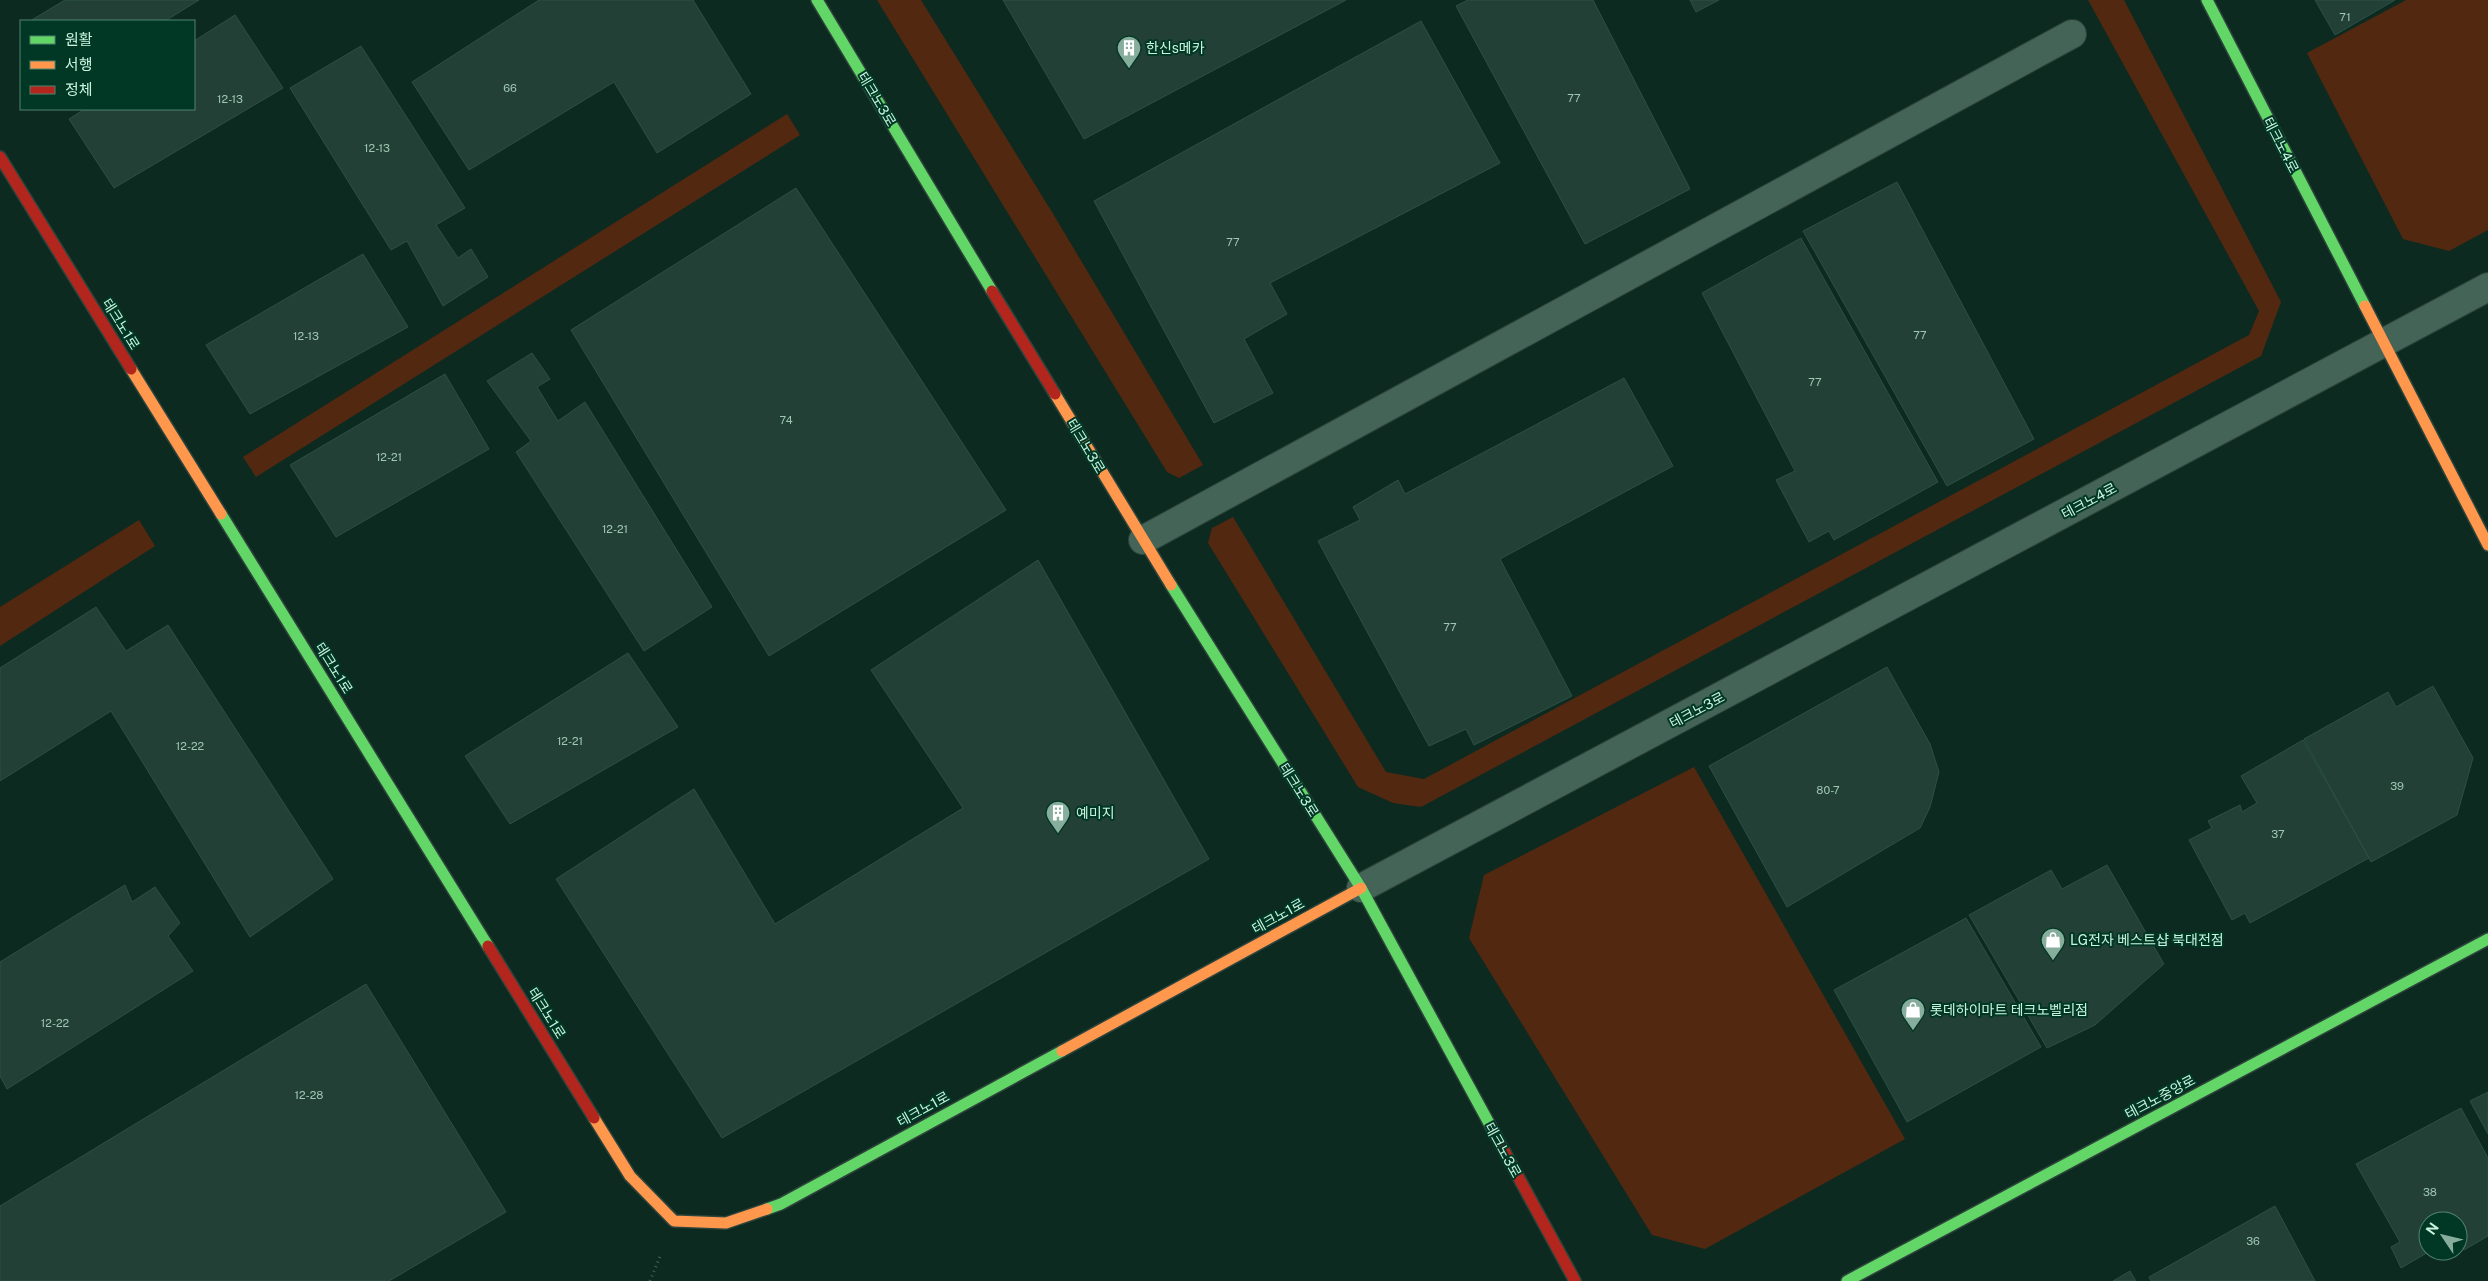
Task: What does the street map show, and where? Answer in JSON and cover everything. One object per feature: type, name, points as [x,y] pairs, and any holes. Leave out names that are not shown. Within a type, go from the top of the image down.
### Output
[{"type":"main road","name":"테크노3로","points":[[818,0],[1143,540],[1360,888],[1575,1281]]},
{"type":"main road","name":"테크노4로","points":[[2206,0],[2488,545]]},
{"type":"main road","name":"테크노1로","points":[[0,157],[630,1176],[674,1221],[726,1223],[781,1204],[1360,888]]},
{"type":"main road","name":"테크노중앙로","points":[[1847,1281],[2488,939]]},
{"type":"street","points":[[1143,540],[2072,34]]},
{"type":"street","name":"테크노4로","points":[[1795,658],[2488,287]]},
{"type":"street","name":"테크노3로","points":[[1360,888],[1795,658]]},
{"type":"shaded area","points":[[877,0],[921,0],[1055,217],[1203,465],[1179,478],[1167,472]]},
{"type":"shaded area","points":[[2088,0],[2124,0],[2281,302],[2261,356],[1421,807],[1393,803],[1358,787],[1208,543],[1212,528],[1233,517],[1386,772],[1424,779],[2249,335],[2259,311]]},
{"type":"shaded area","points":[[2406,0],[2488,0],[2488,230],[2449,251],[2403,239],[2307,53]]},
{"type":"shaded area","points":[[787,114],[800,135],[256,477],[243,457]]},
{"type":"shaded area","points":[[139,520],[155,546],[0,646],[0,607]]},
{"type":"shaded area","points":[[1694,767],[1905,1139],[1705,1249],[1652,1235],[1469,938],[1484,875]]},
{"type":"building","points":[[65,0],[199,0],[167,20],[32,20]]},
{"type":"building","points":[[539,0],[693,0],[751,94],[657,153],[614,82],[469,170],[412,82]]},
{"type":"building","name":"한신s메카","points":[[1003,0],[1346,0],[1084,139]]},
{"type":"building","points":[[1468,0],[1593,0],[1690,189],[1585,244],[1456,6]]},
{"type":"building","points":[[1690,0],[1719,0],[1696,12]]},
{"type":"building","points":[[2315,0],[2395,0],[2335,35]]},
{"type":"building","points":[[235,15],[283,88],[114,188],[69,119],[83,110],[195,110],[195,40]]},
{"type":"building","points":[[1421,21],[1500,163],[1270,283],[1287,314],[1244,339],[1273,393],[1214,423],[1094,201]]},
{"type":"building","points":[[361,46],[465,208],[436,225],[458,258],[471,249],[488,277],[443,306],[407,241],[391,250],[290,88]]},
{"type":"building","points":[[1897,182],[2034,439],[1947,486],[1803,231]]},
{"type":"building","points":[[796,188],[1006,510],[769,656],[571,330]]},
{"type":"building","points":[[1801,238],[1938,482],[1834,540],[1829,531],[1809,542],[1776,480],[1795,471],[1702,293]]},
{"type":"building","points":[[363,254],[408,327],[250,414],[206,345]]},
{"type":"building","points":[[532,353],[550,379],[537,387],[558,421],[585,402],[712,607],[644,651],[516,452],[531,441],[487,381]]},
{"type":"building","points":[[445,374],[489,449],[336,537],[290,465]]},
{"type":"building","points":[[1624,378],[1673,466],[1500,559],[1572,696],[1474,745],[1466,729],[1429,746],[1318,541],[1360,520],[1353,507],[1398,480],[1405,494]]},
{"type":"building","name":"예미지","points":[[1038,560],[1209,859],[722,1138],[556,879],[694,789],[775,924],[963,808],[871,670]]},
{"type":"building","points":[[96,607],[126,651],[168,625],[333,879],[250,937],[111,711],[0,781],[0,668]]},
{"type":"building","points":[[628,653],[678,727],[510,824],[465,756]]},
{"type":"building","points":[[1887,667],[1930,744],[1939,772],[1930,807],[1920,828],[1787,907],[1709,766]]},
{"type":"building","points":[[2433,686],[2473,758],[2457,815],[2371,862],[2304,739],[2388,692],[2396,707]]},
{"type":"building","points":[[2303,740],[2369,858],[2250,923],[2245,913],[2232,920],[2189,840],[2212,828],[2208,821],[2240,805],[2242,812],[2257,803],[2241,776]]},
{"type":"building","points":[[2107,865],[2164,964],[2095,1025],[2047,1048],[1969,915],[2051,870],[2062,889]]},
{"type":"building","points":[[125,885],[132,902],[155,887],[180,923],[168,936],[193,971],[7,1089],[0,1076],[0,962]]},
{"type":"building","points":[[1966,918],[2041,1047],[1907,1122],[1834,990]]},
{"type":"building","points":[[366,984],[506,1212],[389,1281],[0,1281],[0,1206]]},
{"type":"building","points":[[2488,1092],[2488,1134],[2470,1101]]},
{"type":"building","points":[[2461,1108],[2488,1158],[2488,1236],[2468,1248],[2468,1211],[2418,1211],[2418,1258],[2401,1268],[2391,1247],[2400,1242],[2356,1164]]},
{"type":"building","points":[[2275,1206],[2315,1281],[2151,1281],[2149,1277]]},
{"type":"building","points":[[2130,1271],[2136,1281],[2113,1281]]},
{"type":"traffic: fast","points":[[817,0],[992,291]]},
{"type":"traffic: fast","points":[[2207,0],[2365,306]]},
{"type":"traffic: fast","points":[[221,514],[488,946]]},
{"type":"traffic: fast","points":[[1171,585],[1361,888],[1496,1136]]},
{"type":"traffic: fast","points":[[1847,1281],[2488,939]]},
{"type":"traffic: fast","points":[[767,1209],[781,1204],[1062,1051]]},
{"type":"traffic: slow","points":[[2365,306],[2488,545]]},
{"type":"traffic: slow","points":[[131,369],[221,514]]},
{"type":"traffic: slow","points":[[1055,394],[1171,585]]},
{"type":"traffic: slow","points":[[1062,1051],[1361,888]]},
{"type":"traffic: slow","points":[[594,1118],[630,1176],[674,1221],[726,1223],[767,1209]]},
{"type":"traffic: jam","points":[[0,157],[131,369]]},
{"type":"traffic: jam","points":[[992,291],[1055,394]]},
{"type":"traffic: jam","points":[[488,946],[594,1118]]},
{"type":"traffic: jam","points":[[1496,1136],[1575,1281]]},
{"type":"place","name":"한신s메카","points":[[1129,69]]},
{"type":"place","name":"예미지","points":[[1058,834]]},
{"type":"place","name":"LG전자 베스트샵 북대전점","points":[[2053,961]]},
{"type":"place","name":"롯데하이마트 테크노벨리점","points":[[1913,1031]]}]
